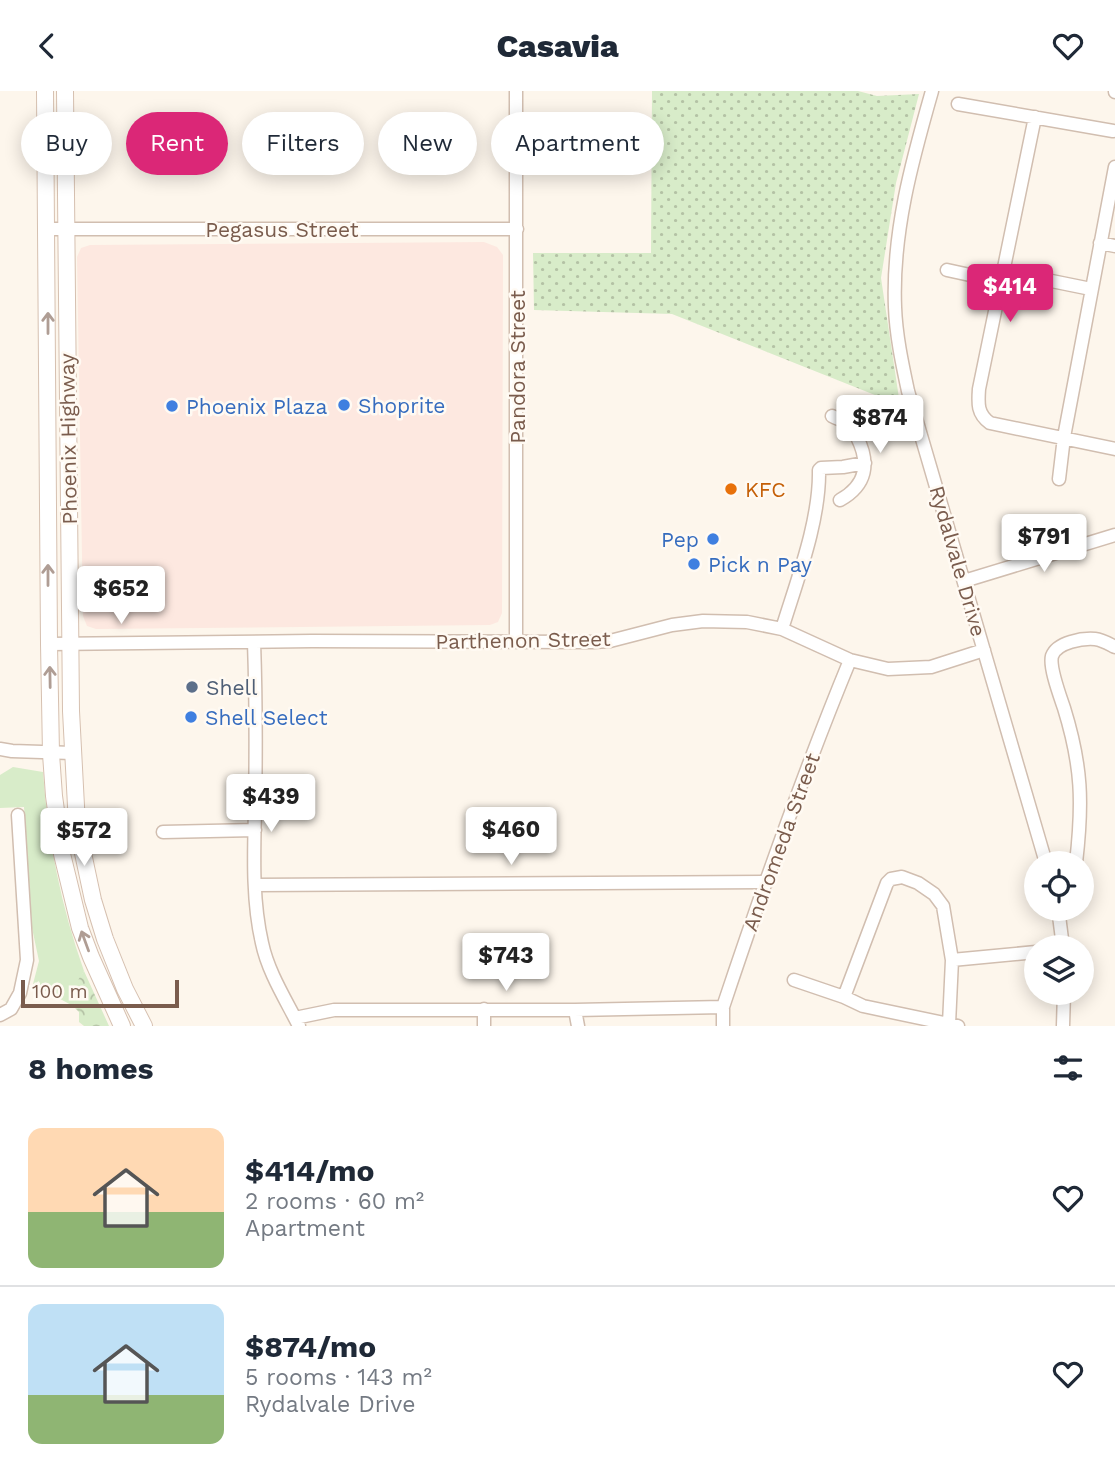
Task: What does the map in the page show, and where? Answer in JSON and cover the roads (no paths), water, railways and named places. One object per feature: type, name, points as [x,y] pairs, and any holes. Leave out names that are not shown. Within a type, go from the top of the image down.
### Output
[{"type":"main road","name":"Phoenix Highway","points":[[45,91],[51,754],[57,822],[71,893],[91,957],[122,1026]]},
{"type":"main road","name":"Phoenix Highway","points":[[65,91],[69,643],[77,825],[93,900],[105,939],[125,989],[144,1026]]},
{"type":"street","name":"Pandora Street","points":[[516,91],[516,642]]},
{"type":"street","name":"Rydalvale Drive","points":[[932,91],[908,178],[900,219],[895,258],[895,307],[899,348],[908,391],[1043,851]]},
{"type":"street","points":[[958,104],[1114,133]]},
{"type":"street","points":[[1035,117],[979,389],[979,412],[990,423],[1115,449]]},
{"type":"street","points":[[1059,479],[1064,437],[1115,167]]},
{"type":"street","name":"Pegasus Street","points":[[47,229],[517,229]]},
{"type":"street","points":[[1100,243],[1115,246]]},
{"type":"street","points":[[947,270],[1002,282]]},
{"type":"street","points":[[1027,276],[1091,289]]},
{"type":"street","points":[[832,417],[850,425],[862,447],[865,463],[863,478],[852,493],[840,499]]},
{"type":"street","points":[[782,629],[807,548],[819,489],[818,470],[865,463]]},
{"type":"street","points":[[964,581],[1115,535]]},
{"type":"street","name":"Parthenon Street","points":[[49,643],[610,641],[672,625],[703,621],[747,622],[782,629],[850,660],[888,669],[931,667],[984,650]]},
{"type":"street","points":[[1077,851],[1081,799],[1079,769],[1051,658],[1060,646],[1087,639],[1104,641],[1115,647]]},
{"type":"street","points":[[254,642],[257,917],[262,946],[297,1022],[334,1010],[723,1007]]},
{"type":"street","name":"Andromeda Street","points":[[723,1026],[723,1007],[786,823],[850,660]]},
{"type":"street","points":[[0,748],[51,754],[72,753]]},
{"type":"street","points":[[0,1015],[11,1009],[20,993],[27,960],[18,815]]},
{"type":"street","points":[[163,832],[255,830]]},
{"type":"street","points":[[794,980],[863,1006],[954,1025],[952,960],[943,906],[926,887],[902,877],[891,879],[887,883],[844,997]]},
{"type":"street","points":[[255,885],[767,882]]},
{"type":"street","points":[[952,960],[1024,953]]},
{"type":"street","points":[[1063,1026],[1064,1005]]},
{"type":"street","points":[[484,1009],[484,1026]]},
{"type":"street","points":[[575,1010],[578,1026]]},
{"type":"place","name":"Shoprite","points":[[344,405]]},
{"type":"place","name":"Phoenix Plaza","points":[[172,406]]},
{"type":"place","name":"KFC","points":[[731,489]]},
{"type":"place","name":"Pep","points":[[713,539]]},
{"type":"place","name":"Pick n Pay","points":[[694,564]]},
{"type":"place","name":"Shell","points":[[192,687]]},
{"type":"place","name":"Shell Select","points":[[191,717]]}]
